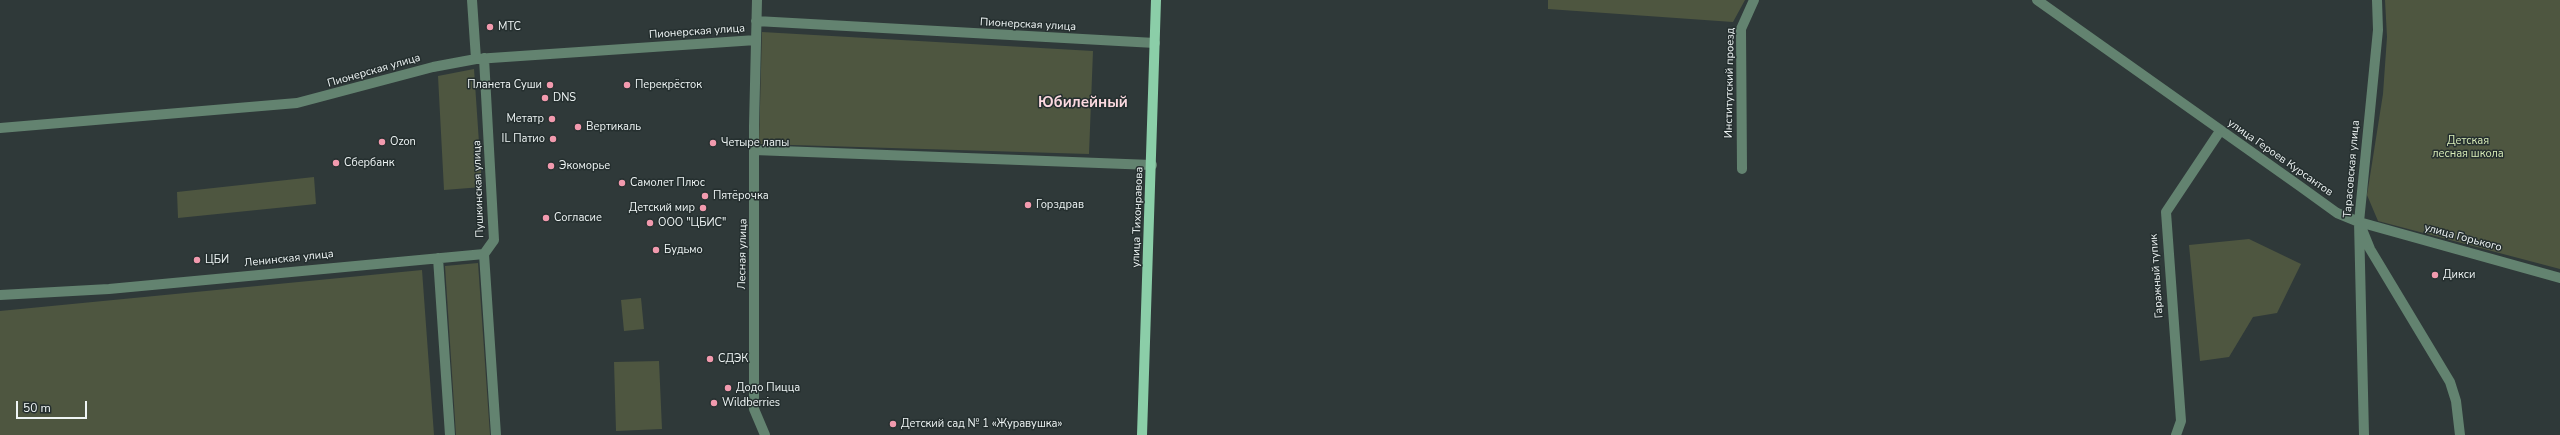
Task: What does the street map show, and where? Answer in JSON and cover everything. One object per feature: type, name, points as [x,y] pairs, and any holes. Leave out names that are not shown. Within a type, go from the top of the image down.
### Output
[{"type":"main road","name":"улица Тихонравова","points":[[1142,435],[1152,165],[1156,0]]},
{"type":"street","name":"Пушкинская улица","points":[[472,0],[480,59],[494,240],[484,254],[496,435]]},
{"type":"street","name":"Лесная улица","points":[[757,0],[754,150],[754,409],[765,435]]},
{"type":"street","name":"Институтский проезд","points":[[1742,169],[1741,29],[1754,0]]},
{"type":"street","name":"улица Героев Курсантов","points":[[2037,0],[2220,132],[2337,213],[2358,222]]},
{"type":"street","name":"Тарасовская улица","points":[[2377,0],[2378,30],[2358,222],[2370,249],[2450,382],[2456,401],[2460,435]]},
{"type":"street","name":"Пионерская улица","points":[[756,21],[1155,43]]},
{"type":"street","name":"Пионерская улица","points":[[0,128],[297,103],[433,67],[480,59],[756,40]]},
{"type":"street","name":"Гаражный тупик","points":[[2176,435],[2180,421],[2166,212],[2220,132]]},
{"type":"street","points":[[754,150],[1152,165]]},
{"type":"street","name":"улица Горького","points":[[2358,222],[2560,278]]},
{"type":"street","points":[[2358,222],[2364,435]]},
{"type":"street","name":"Ленинская улица","points":[[0,295],[109,289],[484,254]]},
{"type":"street","points":[[438,258],[450,435]]},
{"type":"green space","points":[[1548,0],[1745,0],[1733,22],[1548,9]]},
{"type":"green space","name":"Детская лесная школа","points":[[2385,0],[2560,0],[2560,269],[2378,221],[2367,195],[2383,94],[2387,37]]},
{"type":"green space","points":[[762,32],[1093,51],[1089,154],[759,144]]},
{"type":"green space","points":[[474,69],[482,187],[444,190],[438,76]]},
{"type":"green space","points":[[314,177],[316,204],[178,218],[177,192]]},
{"type":"green space","points":[[2249,239],[2301,264],[2277,313],[2253,317],[2229,357],[2200,361],[2189,245]]},
{"type":"green space","points":[[478,263],[490,435],[456,435],[445,266]]},
{"type":"green space","points":[[422,270],[434,435],[0,435],[0,311]]},
{"type":"green space","points":[[641,298],[644,329],[624,331],[621,300]]},
{"type":"green space","points":[[659,361],[662,429],[616,431],[614,362]]},
{"type":"place","name":"МТС","points":[[490,27]]},
{"type":"place","name":"Планета Суши","points":[[550,85]]},
{"type":"place","name":"Перекрёсток","points":[[627,85]]},
{"type":"place","name":"DNS","points":[[545,98]]},
{"type":"place","name":"Метатр","points":[[552,119]]},
{"type":"place","name":"Вертикаль","points":[[578,127]]},
{"type":"place","name":"IL Патио","points":[[553,139]]},
{"type":"place","name":"Ozon","points":[[382,142]]},
{"type":"place","name":"Четыре лапы","points":[[713,143]]},
{"type":"place","name":"Сбербанк","points":[[336,163]]},
{"type":"place","name":"Экоморье","points":[[551,166]]},
{"type":"place","name":"Самолет Плюс","points":[[622,183]]},
{"type":"place","name":"Пятёрочка","points":[[705,196]]},
{"type":"place","name":"Горздрав","points":[[1028,205]]},
{"type":"place","name":"Детский мир","points":[[703,208]]},
{"type":"place","name":"Согласие","points":[[546,218]]},
{"type":"place","name":"ООО \"ЦБИС\"","points":[[650,223]]},
{"type":"place","name":"Будьмо","points":[[656,250]]},
{"type":"place","name":"ЦБИ","points":[[197,260]]},
{"type":"place","name":"Дикси","points":[[2435,275]]},
{"type":"place","name":"СДЭК","points":[[710,359]]},
{"type":"place","name":"Додо Пицца","points":[[728,388]]},
{"type":"place","name":"Wildberries","points":[[714,403]]},
{"type":"place","name":"Детский сад № 1 «Журавушка»","points":[[893,424]]},
{"type":"district","name":"Юбилейный","points":[[1083,103]]}]
